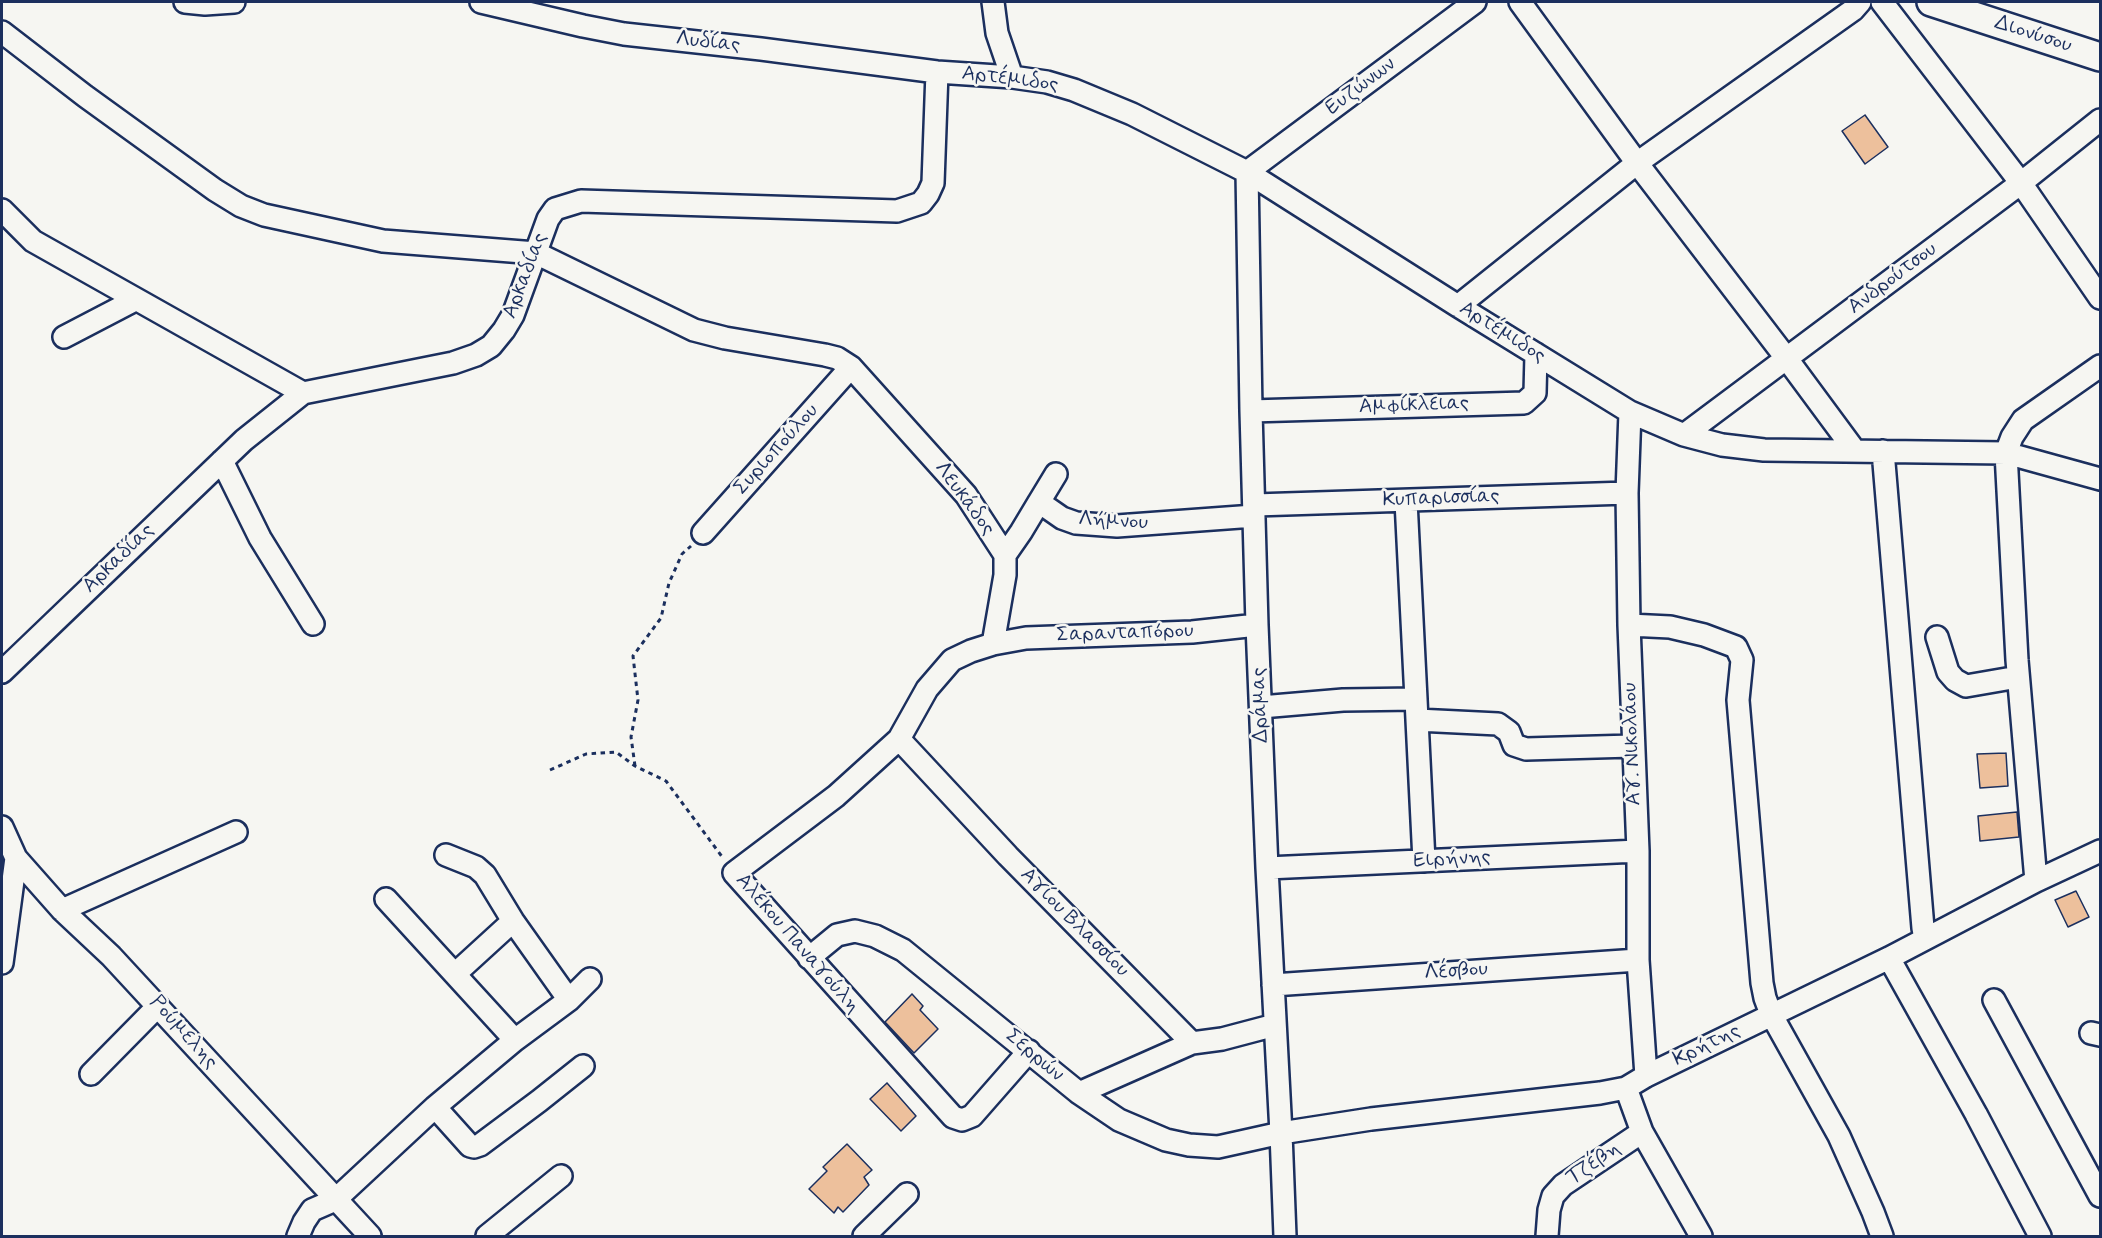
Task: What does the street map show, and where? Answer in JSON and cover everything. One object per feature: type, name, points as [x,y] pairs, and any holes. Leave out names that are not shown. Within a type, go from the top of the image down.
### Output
[{"type":"main road","name":"Διονύσου","points":[[1931,2],[2100,57]]},
{"type":"street","points":[[185,2],[204,4],[234,2]]},
{"type":"street","name":"Λυδίας","points":[[481,2],[624,34],[937,72]]},
{"type":"street","points":[[993,2],[997,33],[1012,77]]},
{"type":"street","name":"Ευζώνων","points":[[1247,172],[1476,2]]},
{"type":"street","points":[[1520,2],[1637,163],[1855,450]]},
{"type":"street","points":[[1458,306],[1637,163],[1853,10],[1860,2]]},
{"type":"street","points":[[1882,2],[2021,183],[2100,298]]},
{"type":"street","points":[[2,32],[164,154],[241,206],[257,212],[383,241],[536,253]]},
{"type":"street","name":"Αρτέμιδος","points":[[937,72],[1012,77],[1047,82],[1074,90],[1132,114],[1247,172],[1630,412],[1684,435],[1722,445],[1764,450],[2006,453],[2100,479]]},
{"type":"street","name":"Αρκαδίας","points":[[2,672],[222,461],[261,425],[303,393],[453,363],[476,355],[491,346],[513,315],[548,219],[555,209],[581,201],[897,211],[921,203],[933,183],[937,72]]},
{"type":"street","name":"Ανδρούτσου","points":[[1684,435],[2021,183],[2100,120]]},
{"type":"street","name":"Δράμας","points":[[1247,172],[1257,625],[1285,1236]]},
{"type":"street","points":[[2,210],[33,242],[303,393]]},
{"type":"street","name":"Λευκάδος","points":[[536,253],[694,330],[725,338],[825,355],[837,358],[851,367],[966,495],[1005,555],[1005,574],[993,644]]},
{"type":"street","points":[[64,337],[135,300]]},
{"type":"street","name":"Αμφίκλειας","points":[[1251,411],[1524,403],[1535,393],[1536,354]]},
{"type":"street","points":[[2037,881],[2018,677],[2006,453],[2012,437],[2023,420],[2100,366]]},
{"type":"street","name":"Συριοπούλου","points":[[704,533],[851,367]]},
{"type":"street","name":"Αγ. Νικολάου","points":[[1630,412],[1629,625],[1632,746],[1638,851],[1638,960],[1646,1076]]},
{"type":"street","points":[[1883,451],[1925,939]]},
{"type":"street","points":[[222,461],[260,538],[313,624]]},
{"type":"street","points":[[1005,555],[1022,532],[1056,474]]},
{"type":"street","name":"Κυπαρισσίας","points":[[1254,510],[1406,501],[1628,493]]},
{"type":"street","points":[[1406,501],[1424,861]]},
{"type":"street","name":"Λήμνου","points":[[1039,502],[1062,518],[1077,524],[1117,526],[1254,510]]},
{"type":"street","name":"Σαρανταπόρου","points":[[993,644],[1026,638],[1192,632],[1257,625]]},
{"type":"street","points":[[1629,625],[1670,627],[1704,635],[1736,647],[1742,660],[1738,700],[1765,998],[1771,1014],[1839,1136],[1882,1236]]},
{"type":"street","points":[[1937,637],[1948,672],[1955,680],[1966,686],[2018,677]]},
{"type":"street","points":[[734,873],[836,796],[899,739],[927,689],[952,660],[993,644]]},
{"type":"street","points":[[1261,707],[1343,700],[1416,699]]},
{"type":"street","points":[[1416,720],[1498,724],[1509,732],[1514,745],[1526,749],[1632,746]]},
{"type":"street","name":"Αγίου Βλασσίου","points":[[899,739],[1008,856],[1192,1043]]},
{"type":"street","name":"Ρούμελης","points":[[2,827],[16,858],[62,910],[111,956],[370,1236]]},
{"type":"street","points":[[62,910],[236,832]]},
{"type":"street","name":"Ειρήνης","points":[[1267,868],[1638,851]]},
{"type":"street","name":"Κρήτης","points":[[1281,1133],[1371,1119],[1600,1093],[1626,1088],[2100,851]]},
{"type":"street","points":[[446,855],[476,867],[485,875],[513,921],[569,1000]]},
{"type":"street","points":[[2,963],[16,858]]},
{"type":"street","name":"Αλέκου Παναγούλη","points":[[734,873],[953,1117],[962,1120],[972,1116],[1029,1052]]},
{"type":"street","points":[[386,899],[515,1040]]},
{"type":"street","points":[[454,974],[513,921]]},
{"type":"street","name":"Σερρών","points":[[809,958],[837,935],[855,931],[874,936],[903,950],[1079,1093],[1119,1120],[1167,1140],[1190,1145],[1218,1147],[1281,1133]]},
{"type":"street","points":[[1890,958],[2040,1236]]},
{"type":"street","name":"Λέσβου","points":[[1273,985],[1638,960]]},
{"type":"street","points":[[298,1236],[312,1210],[335,1200],[435,1107],[515,1040],[569,1000],[590,979]]},
{"type":"street","points":[[1994,1000],[2100,1196]]},
{"type":"street","points":[[91,1074],[158,1006]]},
{"type":"street","points":[[1079,1093],[1192,1043],[1222,1039],[1275,1025]]},
{"type":"street","points":[[435,1107],[470,1146],[474,1147],[522,1114],[583,1066]]},
{"type":"street","points":[[1626,1088],[1642,1132],[1701,1236]]},
{"type":"street","name":"Τζέβη","points":[[1547,1236],[1549,1210],[1553,1196],[1558,1190],[1642,1132]]},
{"type":"street","points":[[487,1236],[561,1176]]},
{"type":"street","points":[[864,1236],[907,1194]]},
{"type":"path","points":[[635,766],[631,737],[638,700],[633,656],[662,618],[669,583],[682,554],[704,533]]},
{"type":"path","name":"Αλέκου Παναγούλη","points":[[549,770],[586,754],[616,752],[635,766],[666,781],[734,873]]},
{"type":"building","points":[[1865,115],[1888,147],[1865,164],[1842,131]]},
{"type":"building","points":[[2006,753],[2008,786],[1980,788],[1977,754]]},
{"type":"building","points":[[2017,812],[2019,837],[1980,841],[1978,816]]},
{"type":"building","points":[[2076,891],[2089,917],[2068,927],[2055,900]]},
{"type":"building","points":[[912,994],[923,1006],[920,1010],[938,1029],[914,1053],[885,1022]]},
{"type":"building","points":[[887,1083],[916,1116],[901,1131],[870,1099]]},
{"type":"building","points":[[847,1144],[872,1170],[864,1177],[869,1185],[843,1212],[838,1207],[834,1213],[809,1189],[827,1171],[823,1167]]}]
